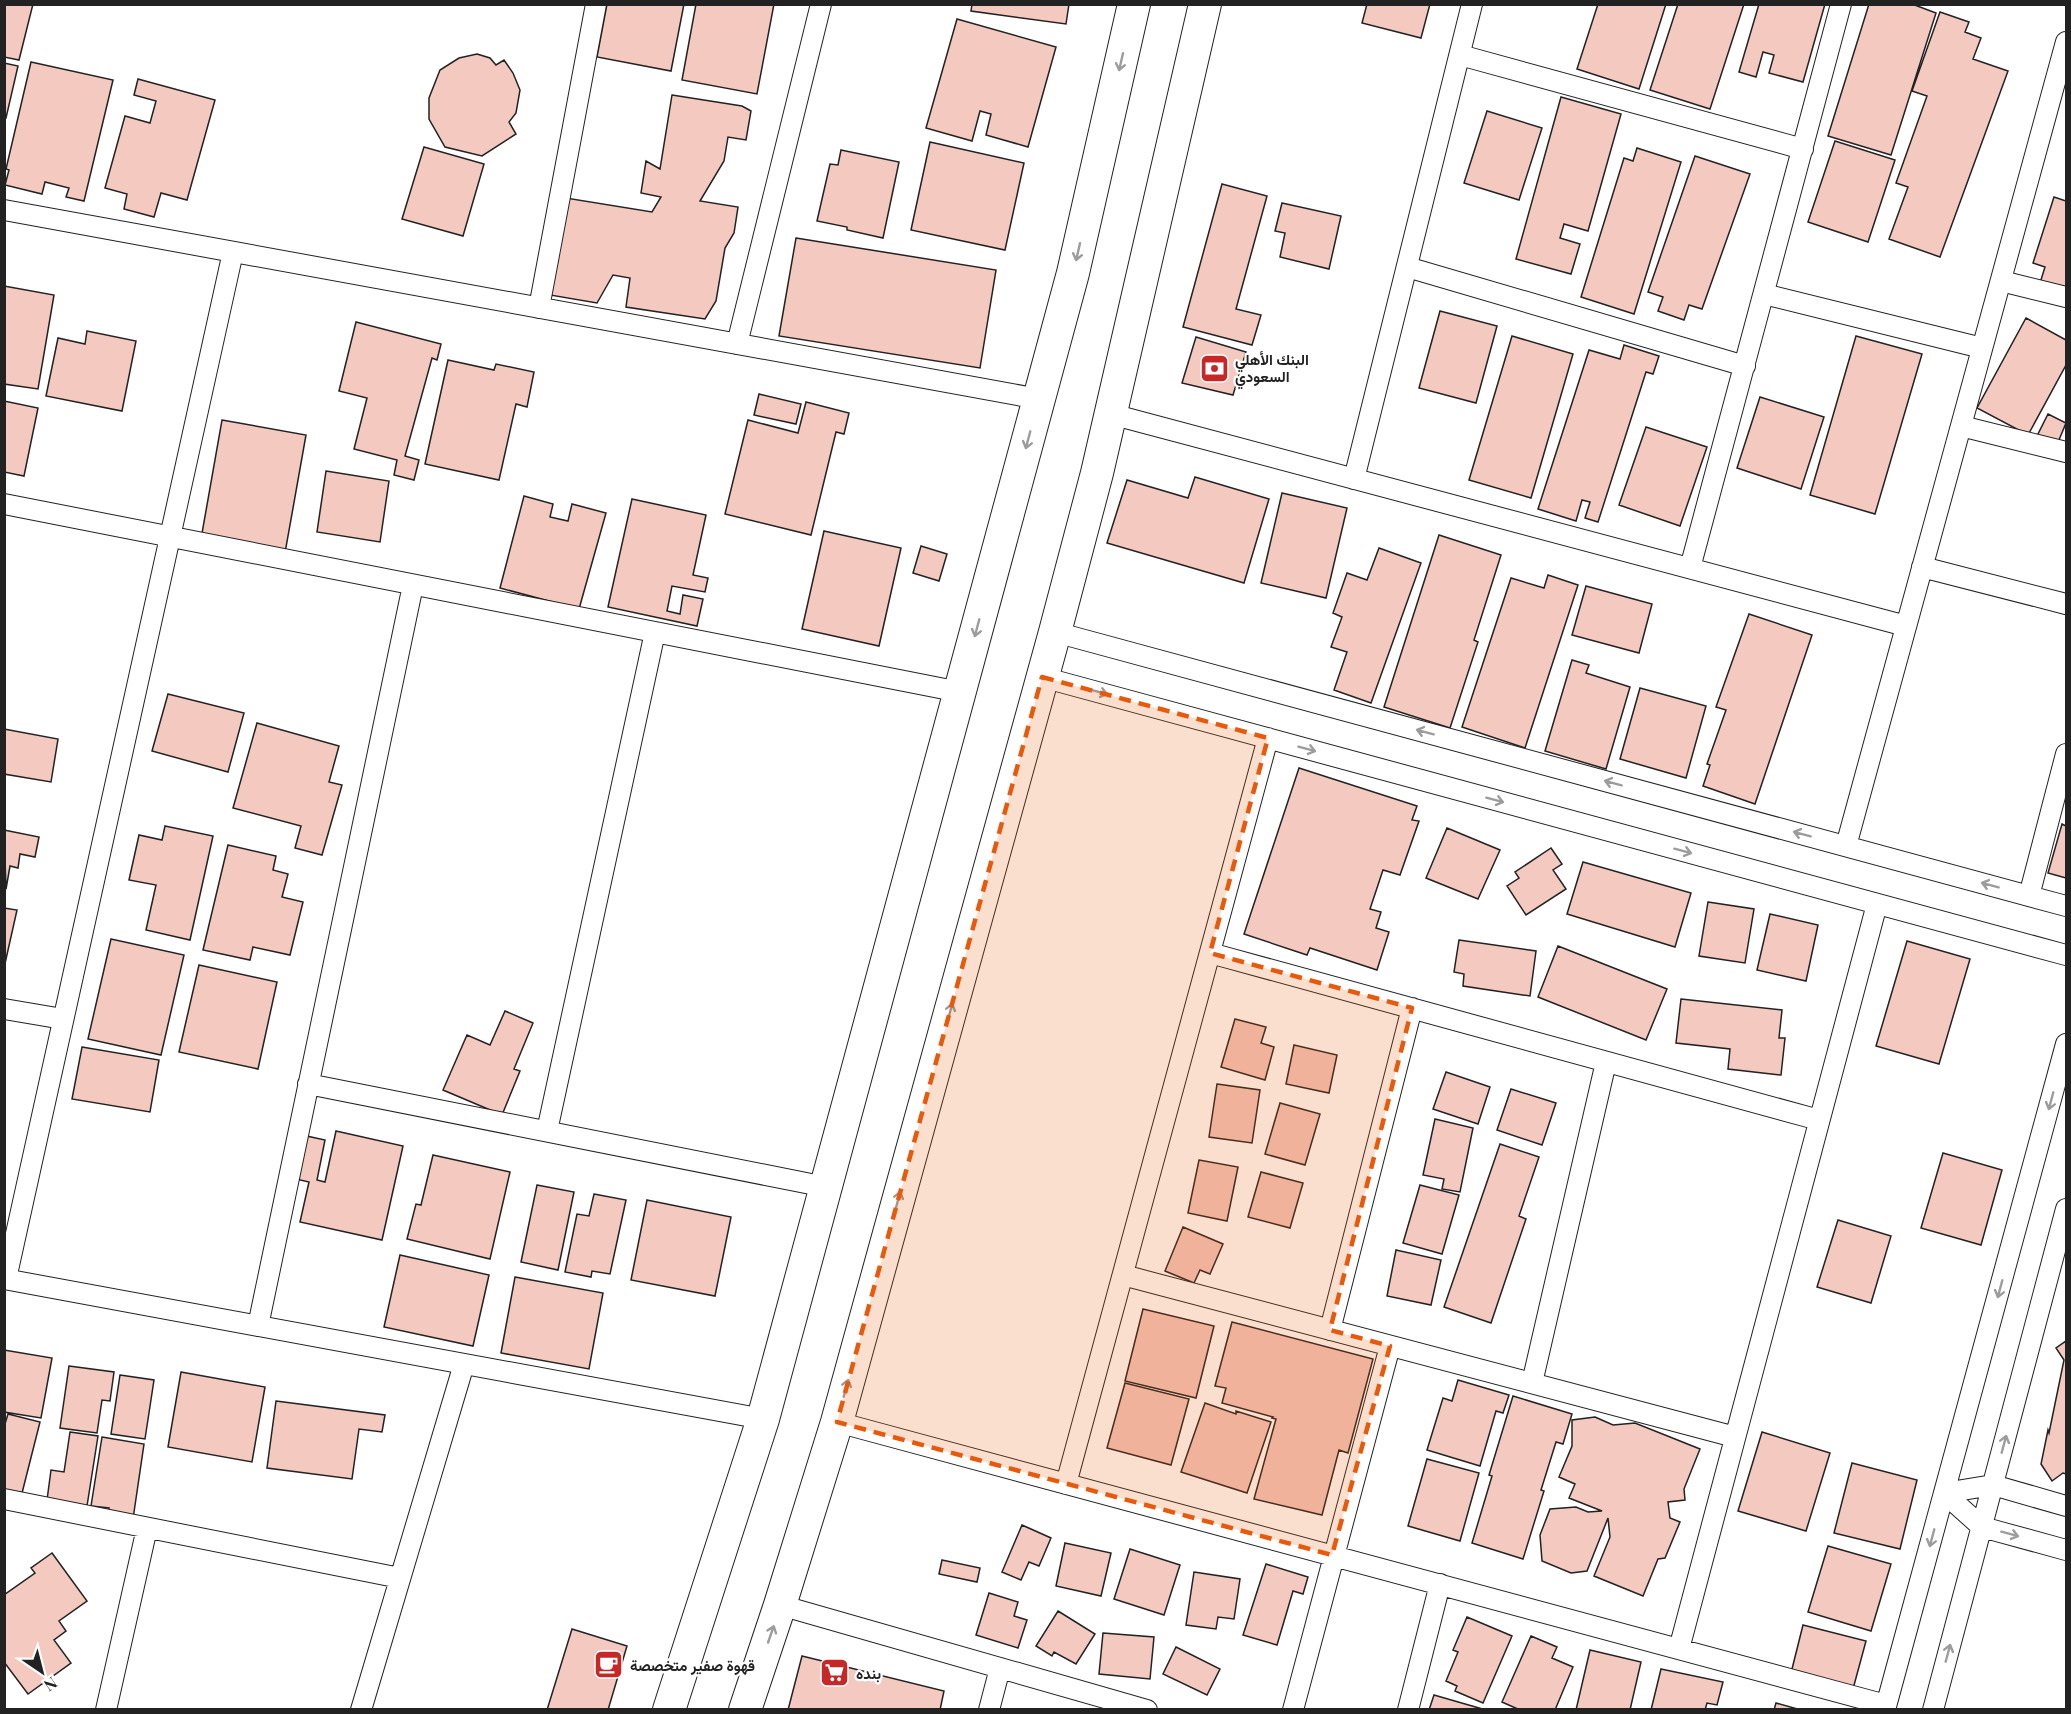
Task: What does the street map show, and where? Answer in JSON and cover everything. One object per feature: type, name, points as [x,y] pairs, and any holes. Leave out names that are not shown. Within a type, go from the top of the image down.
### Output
[{"type":"main road","points":[[669,1710],[763,1419],[1073,273],[1134,4]]},
{"type":"main road","points":[[745,1710],[837,1422],[1055,632],[1097,473],[1205,4]]},
{"type":"street","points":[[540,308],[596,4]]},
{"type":"street","points":[[737,344],[821,4]]},
{"type":"street","points":[[1354,479],[1472,4]]},
{"type":"street","points":[[1690,568],[1841,4]]},
{"type":"street","points":[[1846,846],[2067,42]]},
{"type":"street","points":[[1460,55],[1803,148]]},
{"type":"street","points":[[4,210],[1039,399]]},
{"type":"street","points":[[233,252],[5,1279],[763,1419]]},
{"type":"street","points":[[1407,267],[1745,366]]},
{"type":"street","points":[[2001,281],[2067,297]]},
{"type":"street","points":[[1764,294],[1982,348]]},
{"type":"street","points":[[1111,414],[1906,626]]},
{"type":"street","points":[[1961,426],[2067,452]]},
{"type":"street","points":[[4,504],[960,692]]},
{"type":"street","points":[[1922,567],[2067,604]]},
{"type":"street","points":[[258,1326],[413,585]]},
{"type":"street","points":[[547,1131],[655,632]]},
{"type":"street","points":[[1055,632],[2067,906]]},
{"type":"street","points":[[1042,677],[2067,955]]},
{"type":"street","points":[[1066,1484],[1268,738]]},
{"type":"street","points":[[2029,896],[2067,754]]},
{"type":"street","points":[[1679,1649],[1877,904]]},
{"type":"street","points":[[1210,953],[1819,1120]]},
{"type":"street","points":[[1330,1330],[1412,1008]]},
{"type":"street","points":[[4,1009],[63,1019]]},
{"type":"street","points":[[837,1422],[1440,1584],[1885,1707],[2067,1044]]},
{"type":"street","points":[[1532,1383],[1606,1062]]},
{"type":"street","points":[[308,1084],[826,1187]]},
{"type":"street","points":[[1933,1710],[2067,1209]]},
{"type":"street","points":[[1123,1275],[1735,1437]]},
{"type":"street","points":[[1293,1710],[1332,1555],[1390,1346]]},
{"type":"street","points":[[361,1710],[464,1364]]},
{"type":"street","points":[[1944,1493],[1993,1485],[2067,1506]]},
{"type":"street","points":[[1944,1493],[1982,1527],[2067,1550]]},
{"type":"street","points":[[4,1499],[400,1578]]},
{"type":"street","points":[[106,1710],[147,1528]]},
{"type":"street","points":[[1408,1710],[1440,1584]]},
{"type":"street","points":[[780,1605],[1147,1710]]},
{"type":"street","points":[[989,1710],[1000,1668]]},
{"type":"highlighted area","points":[[1042,677],[1268,738],[1210,953],[1412,1008],[1330,1330],[1390,1346],[1332,1555],[837,1422]]},
{"type":"building","points":[[4,4],[33,4],[19,60],[4,57]]},
{"type":"building","points":[[607,4],[684,4],[671,71],[597,57]]},
{"type":"building","points":[[696,4],[774,4],[757,94],[682,80]]},
{"type":"building","points":[[972,4],[1069,4],[1066,24],[971,11]]},
{"type":"building","points":[[1367,4],[1430,4],[1421,38],[1362,23]]},
{"type":"building","points":[[1598,4],[1666,4],[1639,89],[1577,69]]},
{"type":"building","points":[[1678,4],[1744,4],[1710,109],[1650,90]]},
{"type":"building","points":[[1759,4],[1825,4],[1803,82],[1769,73],[1774,55],[1763,52],[1756,77],[1739,72]]},
{"type":"building","points":[[1869,4],[1912,4],[1936,13],[1891,155],[1828,136]]},
{"type":"building","points":[[1940,12],[1969,22],[1965,32],[1981,38],[1973,59],[2008,71],[1940,257],[1889,239],[1908,187],[1896,183],[1927,96],[1912,91]]},
{"type":"building","points":[[957,19],[1056,47],[1028,147],[986,135],[991,114],[980,111],[972,141],[926,128]]},
{"type":"building","points":[[477,54],[490,58],[496,65],[504,60],[513,73],[520,90],[516,113],[509,122],[516,134],[482,156],[445,147],[429,119],[429,98],[440,70],[459,58]]},
{"type":"building","points":[[31,62],[113,80],[84,201],[66,197],[69,188],[45,182],[42,194],[5,185],[9,170],[6,169]]},
{"type":"building","points":[[4,63],[18,66],[6,118],[4,117]]},
{"type":"building","points":[[138,79],[215,100],[187,200],[161,193],[154,217],[124,209],[127,194],[105,188],[125,116],[150,123],[156,101],[134,95]]},
{"type":"building","points":[[672,95],[742,106],[751,111],[746,140],[728,137],[724,161],[700,201],[738,207],[734,233],[725,248],[716,301],[705,319],[626,307],[630,278],[613,275],[597,303],[544,294],[560,197],[652,212],[661,197],[641,193],[646,161],[660,169]]},
{"type":"building","points":[[1561,97],[1621,114],[1588,231],[1564,224],[1560,238],[1580,244],[1571,274],[1516,259]]},
{"type":"building","points":[[1487,111],[1542,128],[1519,200],[1464,183]]},
{"type":"building","points":[[1835,141],[1895,160],[1868,242],[1808,222]]},
{"type":"building","points":[[930,142],[1024,163],[1005,250],[911,230]]},
{"type":"building","points":[[424,147],[484,164],[463,236],[402,219]]},
{"type":"building","points":[[1637,148],[1681,162],[1634,314],[1581,297],[1624,158],[1633,161]]},
{"type":"building","points":[[841,150],[899,162],[883,238],[817,221],[830,164],[838,165]]},
{"type":"building","points":[[1695,156],[1750,174],[1702,309],[1689,305],[1684,320],[1658,311],[1663,297],[1648,292]]},
{"type":"building","points":[[1222,184],[1267,196],[1236,309],[1261,315],[1252,345],[1183,327]]},
{"type":"building","points":[[2054,197],[2066,201],[2066,291],[2040,283],[2045,267],[2033,263]]},
{"type":"building","points":[[1282,203],[1341,216],[1329,269],[1280,257],[1285,233],[1275,231]]},
{"type":"building","points":[[796,238],[996,270],[980,368],[779,336]]},
{"type":"building","points":[[4,286],[54,295],[38,389],[4,384]]},
{"type":"building","points":[[1440,311],[1497,326],[1476,403],[1419,388]]},
{"type":"building","points":[[2026,318],[2066,340],[2066,365],[2028,435],[1977,408]]},
{"type":"building","points":[[356,322],[441,344],[437,360],[432,358],[405,456],[419,460],[414,480],[394,475],[397,460],[354,449],[367,398],[339,391]]},
{"type":"building","points":[[87,331],[136,341],[122,411],[46,396],[58,338],[85,344]]},
{"type":"building","points":[[1512,336],[1573,354],[1531,498],[1469,480]]},
{"type":"building","points":[[1856,336],[1922,354],[1875,514],[1810,495]]},
{"type":"building","name":"البنك الأهلي السعودي","points":[[1196,337],[1246,352],[1233,395],[1182,383]]},
{"type":"building","points":[[1624,345],[1659,356],[1653,374],[1646,372],[1598,522],[1585,518],[1590,502],[1582,500],[1576,521],[1538,509],[1589,350],[1620,359]]},
{"type":"building","points":[[448,360],[494,370],[496,364],[534,372],[527,407],[516,404],[499,480],[425,464]]},
{"type":"building","points":[[759,394],[801,404],[796,424],[754,415]]},
{"type":"building","points":[[1760,397],[1824,417],[1801,489],[1737,468]]},
{"type":"building","points":[[4,401],[38,408],[24,476],[4,472]]},
{"type":"building","points":[[806,402],[849,413],[844,434],[836,432],[811,535],[725,514],[748,420],[798,433]]},
{"type":"building","points":[[2048,414],[2066,423],[2056,447],[2036,438]]},
{"type":"building","points":[[222,420],[306,435],[285,553],[201,539]]},
{"type":"building","points":[[1646,427],[1707,447],[1680,526],[1619,505]]},
{"type":"building","points":[[326,471],[389,481],[380,542],[317,532]]},
{"type":"building","points":[[1195,477],[1269,499],[1244,583],[1107,543],[1127,480],[1188,498]]},
{"type":"building","points":[[1282,493],[1347,508],[1326,598],[1261,583]]},
{"type":"building","points":[[524,496],[553,504],[550,517],[568,521],[572,504],[606,513],[579,609],[500,588]]},
{"type":"building","points":[[632,499],[706,515],[693,575],[708,578],[705,592],[672,586],[667,611],[680,614],[683,595],[703,599],[697,626],[608,607]]},
{"type":"building","points":[[824,531],[901,548],[879,646],[802,629]]},
{"type":"building","points":[[1439,535],[1501,555],[1474,640],[1478,642],[1450,728],[1384,707]]},
{"type":"building","points":[[921,546],[947,554],[939,581],[913,573]]},
{"type":"building","points":[[1379,548],[1421,563],[1371,703],[1334,690],[1347,652],[1331,647],[1342,617],[1333,613],[1347,573],[1367,580]]},
{"type":"building","points":[[1548,575],[1578,585],[1525,748],[1462,727],[1511,578],[1544,588]]},
{"type":"building","points":[[1586,586],[1652,604],[1639,653],[1572,635]]},
{"type":"building","points":[[1749,614],[1812,635],[1755,804],[1703,786],[1710,765],[1707,764],[1726,710],[1716,707]]},
{"type":"building","points":[[1572,660],[1589,665],[1586,673],[1630,687],[1606,769],[1545,751]]},
{"type":"building","points":[[1640,688],[1706,706],[1686,778],[1620,759]]},
{"type":"building","points":[[168,694],[244,713],[228,772],[152,751]]},
{"type":"building","points":[[257,723],[339,746],[329,782],[342,785],[322,855],[295,848],[301,826],[233,808]]},
{"type":"building","points":[[4,729],[58,739],[51,782],[4,774]]},
{"type":"building","points":[[1299,768],[1417,806],[1412,820],[1419,821],[1400,875],[1383,870],[1370,909],[1381,912],[1376,928],[1389,932],[1377,970],[1310,948],[1307,955],[1244,934]]},
{"type":"building","points":[[2062,824],[2066,826],[2066,878],[2048,873]]},
{"type":"building","points":[[165,826],[213,836],[190,940],[146,930],[156,885],[129,880],[139,835],[162,840]]},
{"type":"building","points":[[1447,828],[1500,850],[1478,899],[1426,878]]},
{"type":"building","points":[[4,830],[39,837],[35,857],[20,854],[18,868],[10,866],[6,889]]},
{"type":"building","points":[[228,845],[276,856],[273,870],[288,874],[282,897],[303,902],[290,955],[253,947],[250,960],[203,950]]},
{"type":"building","points":[[1551,848],[1562,864],[1553,870],[1566,889],[1526,915],[1507,886],[1519,878],[1515,872]]},
{"type":"building","points":[[1583,862],[1691,893],[1675,947],[1567,914]]},
{"type":"building","points":[[1708,902],[1754,909],[1745,963],[1699,956]]},
{"type":"building","points":[[4,908],[17,910],[4,968]]},
{"type":"building","points":[[1770,914],[1818,925],[1806,981],[1757,970]]},
{"type":"building","points":[[111,939],[184,955],[161,1055],[88,1039]]},
{"type":"building","points":[[1459,940],[1536,951],[1530,996],[1463,986],[1464,974],[1454,972]]},
{"type":"building","points":[[1907,941],[1970,959],[1939,1064],[1876,1046]]},
{"type":"building","points":[[1558,946],[1667,989],[1646,1040],[1538,997]]},
{"type":"building","points":[[199,965],[277,982],[258,1069],[179,1052]]},
{"type":"building","points":[[1681,999],[1782,1010],[1779,1038],[1785,1038],[1781,1075],[1728,1069],[1730,1049],[1676,1043]]},
{"type":"building","points":[[505,1011],[533,1023],[514,1069],[520,1071],[502,1115],[443,1090],[467,1035],[490,1045]]},
{"type":"building","points":[[1235,1019],[1266,1027],[1261,1043],[1274,1047],[1265,1080],[1221,1067]]},
{"type":"building","points":[[1294,1045],[1337,1055],[1329,1093],[1286,1084]]},
{"type":"building","points":[[82,1047],[159,1060],[150,1112],[72,1099]]},
{"type":"building","points":[[1446,1072],[1490,1087],[1478,1124],[1433,1109]]},
{"type":"building","points":[[1217,1084],[1260,1090],[1252,1143],[1209,1137]]},
{"type":"building","points":[[1511,1089],[1556,1103],[1542,1145],[1497,1130]]},
{"type":"building","points":[[1280,1103],[1320,1114],[1305,1165],[1265,1154]]},
{"type":"building","points":[[1435,1119],[1473,1128],[1460,1192],[1442,1189],[1444,1179],[1423,1175]]},
{"type":"building","points":[[336,1131],[403,1146],[382,1240],[300,1222],[309,1182],[292,1178],[302,1135],[325,1140],[317,1180],[325,1182]]},
{"type":"building","points":[[1500,1144],[1539,1157],[1519,1216],[1526,1219],[1491,1323],[1444,1307]]},
{"type":"building","points":[[1943,1153],[2002,1170],[1981,1245],[1921,1228]]},
{"type":"building","points":[[433,1155],[510,1172],[490,1259],[407,1239],[416,1204],[421,1205]]},
{"type":"building","points":[[1199,1160],[1238,1167],[1227,1221],[1188,1213]]},
{"type":"building","points":[[1261,1172],[1303,1183],[1290,1228],[1248,1217]]},
{"type":"building","points":[[537,1185],[574,1192],[558,1270],[521,1262]]},
{"type":"building","points":[[1420,1185],[1459,1195],[1442,1254],[1403,1243]]},
{"type":"building","points":[[594,1194],[626,1200],[610,1274],[592,1271],[591,1277],[565,1272],[577,1214],[589,1216]]},
{"type":"building","points":[[647,1200],[731,1217],[715,1296],[631,1280]]},
{"type":"building","points":[[1838,1220],[1891,1236],[1871,1303],[1817,1287]]},
{"type":"building","points":[[1183,1227],[1223,1244],[1210,1274],[1200,1270],[1194,1283],[1165,1271]]},
{"type":"building","points":[[1396,1250],[1441,1260],[1431,1305],[1387,1296]]},
{"type":"building","points":[[400,1255],[489,1275],[473,1346],[384,1327]]},
{"type":"building","points":[[515,1277],[603,1293],[589,1369],[501,1353]]},
{"type":"building","points":[[1143,1309],[1214,1326],[1196,1398],[1125,1381]]},
{"type":"building","points":[[1232,1322],[1373,1359],[1348,1453],[1339,1450],[1322,1515],[1254,1499],[1276,1419],[1222,1403],[1226,1388],[1215,1386]]},
{"type":"building","points":[[2066,1341],[2066,1474],[2063,1473],[2052,1481],[2041,1464],[2064,1360],[2056,1348]]},
{"type":"building","points":[[4,1350],[52,1358],[41,1418],[4,1412]]},
{"type":"building","points":[[69,1366],[114,1372],[110,1401],[102,1400],[97,1433],[60,1428]]},
{"type":"building","points":[[181,1372],[265,1387],[252,1462],[168,1447]]},
{"type":"building","points":[[120,1375],[154,1380],[145,1439],[111,1434]]},
{"type":"building","points":[[1458,1380],[1509,1395],[1503,1413],[1496,1411],[1480,1466],[1427,1450],[1443,1398],[1452,1401]]},
{"type":"building","points":[[1125,1383],[1189,1399],[1171,1465],[1107,1448]]},
{"type":"building","points":[[1513,1396],[1572,1414],[1563,1444],[1556,1442],[1523,1559],[1472,1543],[1492,1476],[1489,1475]]},
{"type":"building","points":[[276,1401],[385,1415],[382,1432],[359,1429],[352,1479],[267,1468]]},
{"type":"building","points":[[1205,1403],[1236,1414],[1236,1411],[1271,1422],[1247,1493],[1181,1472]]},
{"type":"building","points":[[8,1414],[40,1422],[20,1501],[4,1497],[4,1427]]},
{"type":"building","points":[[1595,1417],[1613,1425],[1635,1423],[1700,1449],[1684,1489],[1685,1500],[1668,1502],[1670,1518],[1680,1522],[1665,1558],[1658,1559],[1643,1596],[1594,1576],[1610,1537],[1608,1518],[1587,1571],[1571,1573],[1542,1561],[1540,1535],[1550,1509],[1576,1507],[1588,1512],[1602,1511],[1569,1498],[1575,1484],[1559,1477],[1572,1446],[1572,1420]]},
{"type":"building","points":[[70,1432],[98,1436],[87,1506],[47,1500],[51,1470],[64,1472]]},
{"type":"building","points":[[1762,1432],[1830,1453],[1806,1531],[1738,1511]]},
{"type":"building","points":[[102,1437],[144,1444],[133,1519],[108,1515],[109,1508],[91,1506]]},
{"type":"building","points":[[1427,1459],[1479,1473],[1460,1541],[1408,1526]]},
{"type":"building","points":[[1852,1463],[1917,1480],[1900,1549],[1834,1533]]},
{"type":"building","points":[[1022,1525],[1051,1538],[1039,1566],[1029,1562],[1021,1580],[1002,1572]]},
{"type":"building","points":[[1065,1543],[1111,1553],[1101,1596],[1056,1586]]},
{"type":"building","points":[[1828,1546],[1891,1564],[1871,1631],[1808,1612]]},
{"type":"building","points":[[1130,1549],[1180,1565],[1164,1615],[1114,1599]]},
{"type":"building","points":[[52,1553],[87,1601],[59,1621],[66,1631],[54,1640],[71,1663],[28,1694],[4,1662],[4,1595],[35,1573],[31,1568]]},
{"type":"building","points":[[942,1560],[980,1568],[977,1582],[939,1574]]},
{"type":"building","points":[[1266,1564],[1308,1577],[1303,1594],[1293,1591],[1277,1645],[1243,1635]]},
{"type":"building","points":[[1194,1572],[1240,1579],[1234,1619],[1218,1617],[1216,1629],[1186,1625]]},
{"type":"building","points":[[989,1593],[1018,1602],[1014,1616],[1027,1620],[1018,1648],[976,1635]]},
{"type":"building","points":[[1058,1611],[1095,1634],[1076,1664],[1054,1652],[1052,1656],[1036,1646]]},
{"type":"building","points":[[1467,1617],[1512,1636],[1483,1703],[1455,1691],[1457,1686],[1446,1681],[1458,1652],[1453,1650]]},
{"type":"building","points":[[1803,1625],[1866,1641],[1853,1689],[1791,1673]]},
{"type":"building","points":[[572,1629],[627,1646],[608,1710],[547,1710]]},
{"type":"building","points":[[1103,1633],[1154,1637],[1150,1679],[1099,1674]]},
{"type":"building","points":[[1531,1636],[1557,1647],[1552,1658],[1573,1667],[1555,1710],[1520,1710],[1502,1702]]},
{"type":"building","points":[[1176,1647],[1220,1669],[1207,1695],[1163,1674]]},
{"type":"building","points":[[1590,1650],[1641,1662],[1630,1710],[1576,1710]]},
{"type":"building","name":"بنده","points":[[802,1656],[944,1691],[940,1710],[788,1710]]},
{"type":"building","points":[[1661,1669],[1723,1682],[1717,1705],[1707,1703],[1705,1710],[1651,1710]]},
{"type":"building","points":[[1434,1695],[1486,1710],[1429,1710]]},
{"type":"building","points":[[1776,1703],[1801,1710],[1774,1710]]},
{"type":"place","name":"البنك الأهلي السعودي","points":[[1214,368]]},
{"type":"place","name":"قهوة صفير متخصصة","points":[[609,1665]]},
{"type":"place","name":"بنده","points":[[835,1673]]}]
